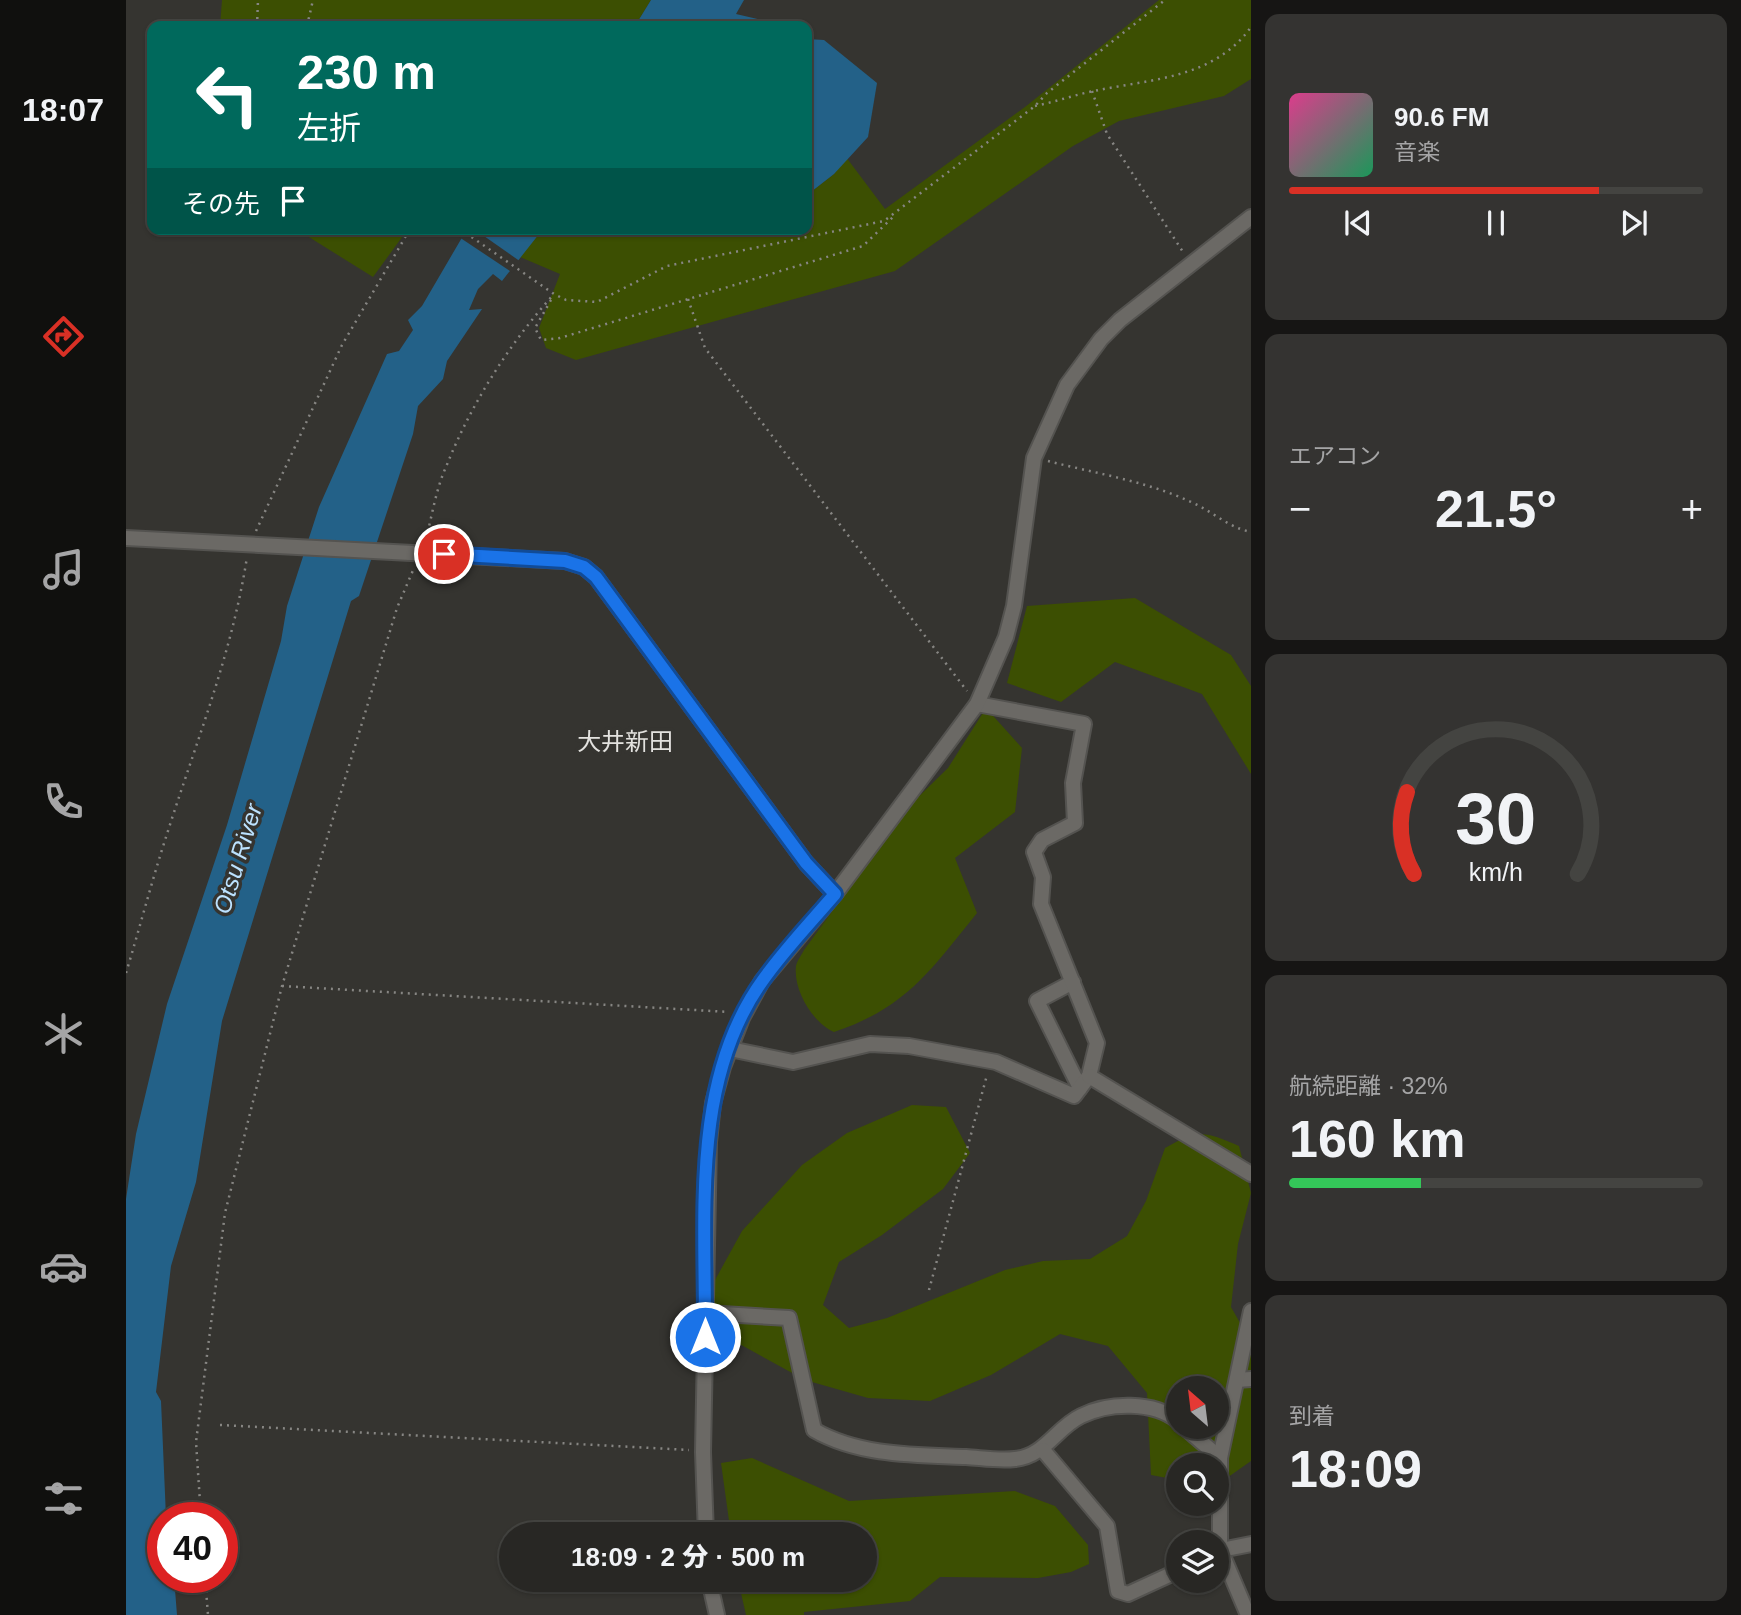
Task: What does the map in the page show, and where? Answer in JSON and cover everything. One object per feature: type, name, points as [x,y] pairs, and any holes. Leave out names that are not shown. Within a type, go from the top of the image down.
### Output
[{"type":"street","points":[[706,1522],[703,1452],[709,1142],[713,1103],[742,1017],[762,981],[835,894],[977,704],[1006,637],[1014,606],[1034,458],[1061,396],[1092,350],[1120,320],[1251,217]]},
{"type":"street","points":[[126,538],[565,561],[584,567],[596,577],[806,863],[835,894]]},
{"type":"street","points":[[730,1049],[793,1062],[870,1044],[909,1046],[990,1061],[1073,1096],[1085,1082],[1097,1043],[1041,904],[1043,877],[1034,852],[1042,840],[1074,823],[1073,783],[1084,724],[977,704]]},
{"type":"street","points":[[1073,982],[1037,1001],[1085,1082],[1251,1174]]},
{"type":"street","points":[[1222,1453],[1244,1379],[1251,1311]]},
{"type":"street","points":[[705,1313],[789,1318],[814,1430],[836,1442],[900,1454],[1016,1460],[1043,1450],[1080,1416],[1123,1405],[1166,1411]]},
{"type":"street","points":[[1198,1439],[1214,1453]]},
{"type":"street","points":[[1043,1450],[1107,1526],[1118,1591],[1128,1594],[1166,1577]]},
{"type":"street","points":[[1229,1548],[1251,1544]]},
{"type":"street","points":[[1229,1574],[1248,1615]]},
{"type":"street","points":[[712,1592],[717,1615]]},
{"type":"path","points":[[257,21],[258,0]]},
{"type":"path","points":[[554,294],[535,328],[541,340],[560,338],[863,246],[895,215],[1165,0]]},
{"type":"path","points":[[308,21],[312,1]]},
{"type":"path","points":[[1035,106],[1092,91],[1165,79],[1203,67],[1227,52],[1251,27]]},
{"type":"path","points":[[1092,91],[1107,134],[1190,264]]},
{"type":"path","points":[[469,235],[554,294],[566,300],[597,302],[667,266],[872,224],[895,215]]},
{"type":"path","points":[[126,973],[167,834],[223,668],[238,615],[250,544],[342,345],[406,235]]},
{"type":"path","points":[[200,1502],[196,1442],[225,1213],[282,986],[397,608],[420,553],[445,468],[507,353],[554,294]]},
{"type":"path","points":[[688,299],[705,348],[977,704]]},
{"type":"path","points":[[1034,458],[1119,478],[1189,501],[1235,529],[1251,532]]},
{"type":"path","points":[[282,986],[730,1012],[742,1017]]},
{"type":"path","points":[[929,1290],[990,1061]]},
{"type":"path","points":[[220,1425],[703,1452]]},
{"type":"path","points":[[206,1593],[208,1615]]},
{"type":"green space","points":[[222,0],[651,0],[638,21],[220,21]]},
{"type":"green space","points":[[1159,0],[1251,0],[1251,79],[1224,96],[1119,121],[1073,146],[895,271],[576,360],[546,348],[539,328],[560,274],[520,257],[538,235],[812,235],[812,191],[834,174],[846,157],[885,209],[1025,107]]},
{"type":"green space","points":[[306,235],[404,235],[373,277]]},
{"type":"green space","points":[[1135,598],[1231,655],[1251,686],[1251,774],[1202,694],[1115,662],[1061,702],[1007,683],[1027,606]]},
{"type":"green space","points":[[986,708],[1022,748],[1015,812],[955,858],[977,913],[931,969],[899,999],[859,1022],[834,1032],[826,1028],[806,1005],[798,985],[797,962],[909,806],[948,768]]},
{"type":"green space","points":[[912,1105],[946,1107],[970,1153],[943,1189],[882,1235],[839,1262],[823,1305],[849,1328],[887,1318],[1005,1270],[1043,1261],[1090,1259],[1127,1236],[1146,1201],[1165,1148],[1202,1134],[1239,1146],[1251,1193],[1238,1244],[1231,1307],[1251,1342],[1251,1461],[1229,1476],[1229,1453],[1166,1453],[1166,1478],[1151,1475],[1147,1393],[1108,1346],[1060,1334],[991,1375],[930,1401],[868,1398],[805,1380],[734,1341],[717,1317],[709,1291],[742,1231],[802,1165],[847,1133]]},
{"type":"green space","points":[[752,1458],[849,1501],[1015,1491],[1055,1506],[1088,1545],[1089,1564],[1071,1572],[1038,1578],[940,1577],[910,1601],[804,1612],[804,1615],[746,1615],[741,1592],[877,1592],[877,1522],[729,1522],[721,1463]]},
{"type":"water","points":[[651,0],[744,0],[736,14],[766,21],[638,21]]},
{"type":"water","points":[[812,39],[824,40],[877,83],[868,137],[834,174],[812,191]]},
{"type":"water","name":"Otsu River","points":[[463,235],[538,235],[502,281],[493,274],[478,289],[469,310],[482,309],[447,361],[443,379],[418,406],[413,434],[359,596],[351,601],[222,1021],[196,1182],[171,1266],[156,1392],[161,1401],[165,1502],[147,1502],[147,1593],[175,1593],[177,1615],[126,1615],[126,1199],[136,1134],[167,1004],[227,825],[281,641],[287,606],[319,507],[387,354],[399,351],[413,330],[408,320],[422,306]]},
{"type":"pier","points":[[483,235],[521,262],[513,273],[459,237]]},
{"type":"district","name":"大井新田","points":[[625,742]]},
{"type":"route","points":[[444,554],[565,561],[584,567],[596,577],[806,863],[835,894],[762,981],[742,1017],[723,1067],[713,1103],[706,1182],[705,1337]]}]
